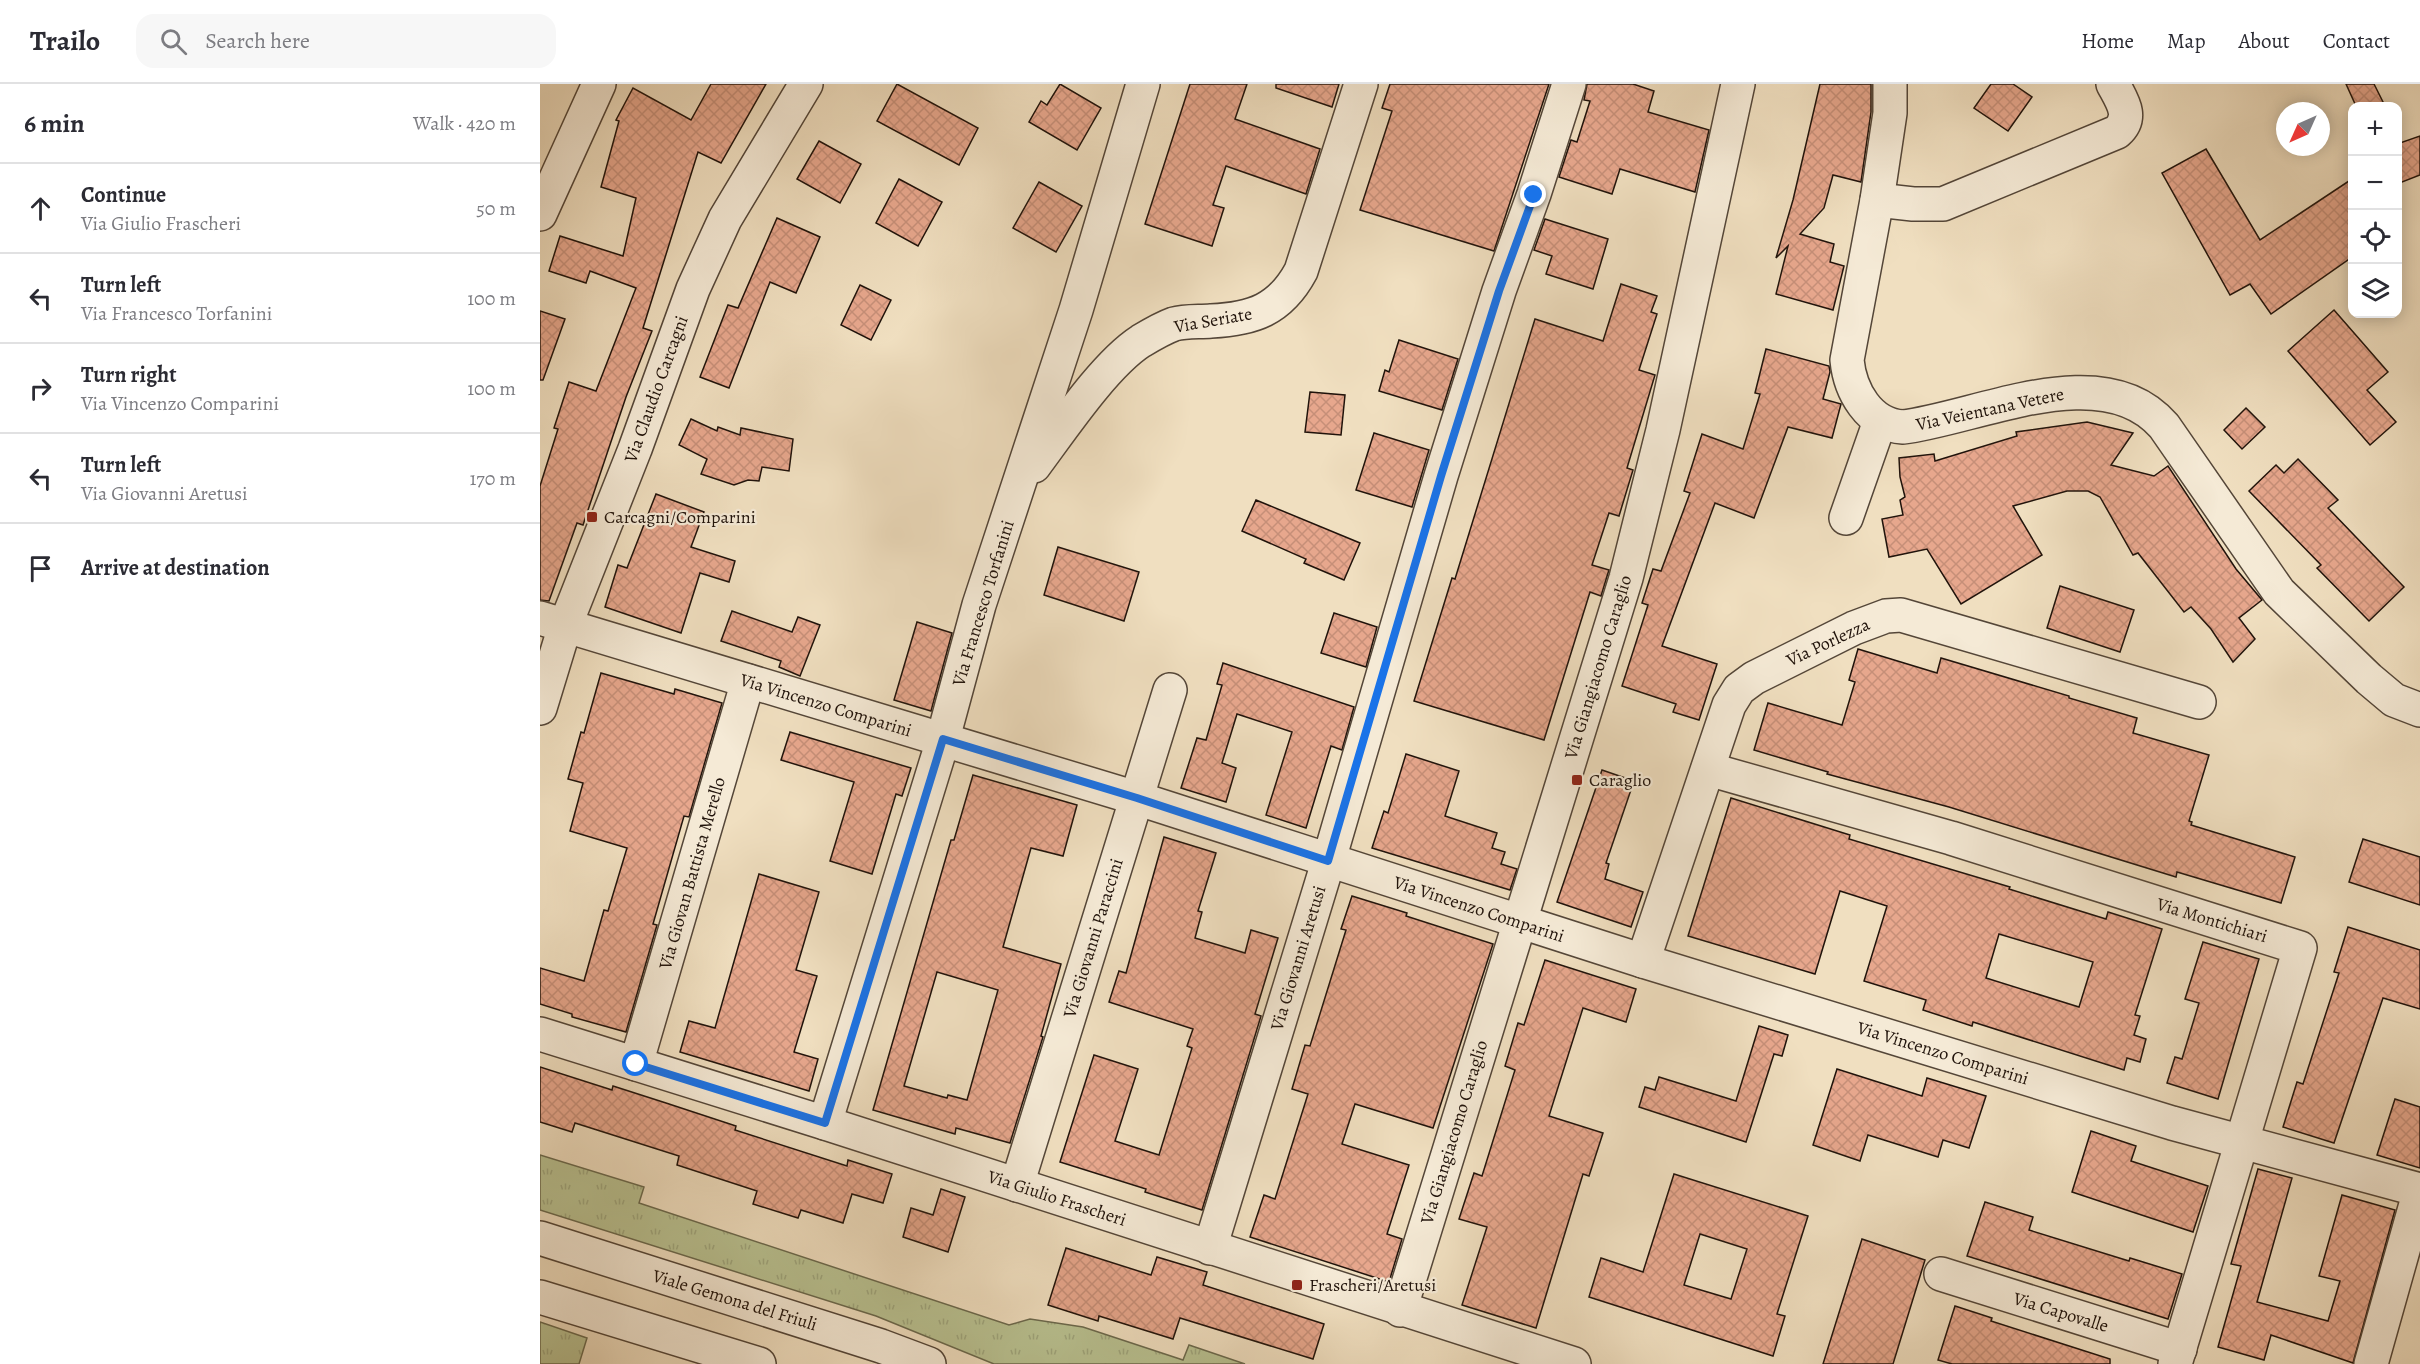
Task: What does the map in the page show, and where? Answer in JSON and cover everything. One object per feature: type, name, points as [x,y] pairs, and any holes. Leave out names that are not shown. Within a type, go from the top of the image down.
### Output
[{"type":"street","points":[[540,214],[599,84]]},
{"type":"street","name":"Via Claudio Carcagni","points":[[540,708],[553,622],[705,260],[744,186],[806,84]]},
{"type":"street","name":"Via Francesco Torfanini","points":[[825,1123],[943,739],[979,605],[1076,310],[1143,84]]},
{"type":"street","name":"Via Seriate","points":[[1019,487],[1111,368],[1138,344],[1173,325],[1256,314],[1273,305],[1291,288],[1301,271],[1360,84]]},
{"type":"street","name":"Via Giovanni Aretusi","points":[[1210,1248],[1328,861],[1441,476],[1499,291],[1534,195],[1569,84]]},
{"type":"street","name":"Via Giangiacomo Caraglio","points":[[1400,1310],[1626,578],[1663,430],[1738,84]]},
{"type":"street","points":[[1846,518],[1880,421],[1872,415],[1854,388],[1847,360],[1877,200],[1890,113],[1890,84]]},
{"type":"street","points":[[1877,200],[1942,204],[2116,132],[2127,118],[2126,107],[2113,84]]},
{"type":"street","name":"Via Veientana Vetere","points":[[1880,421],[1896,427],[1916,426],[2015,402],[2075,392],[2103,394],[2147,410],[2164,426],[2279,592],[2369,679],[2394,700],[2420,710]]},
{"type":"street","name":"Via Porlezza","points":[[1643,961],[1729,705],[1739,688],[1754,678],[1854,628],[1887,616],[1901,615],[2199,702]]},
{"type":"street","name":"Via Vincenzo Comparini","points":[[553,622],[1137,798],[1643,961],[2172,1123],[2420,1190]]},
{"type":"street","name":"Via Giovan Battista Merello","points":[[636,1064],[748,681]]},
{"type":"street","name":"Via Giovanni Paraccini","points":[[1017,1185],[1170,690]]},
{"type":"street","name":"Via Montichiari","points":[[1708,768],[1951,838],[2300,948],[2177,1356]]},
{"type":"street","name":"Via Giulio Frascheri","points":[[540,1034],[825,1123],[1400,1310],[1574,1364]]},
{"type":"street","points":[[2371,1364],[2420,1190]]},
{"type":"street","name":"Viale Gemona del Friuli","points":[[540,1238],[882,1346],[929,1364]]},
{"type":"street","name":"Via Capovalle","points":[[1941,1274],[2177,1356]]},
{"type":"street","points":[[540,1297],[759,1364]]},
{"type":"green space","points":[[540,1155],[644,1187],[639,1203],[1009,1325],[1030,1319],[1083,1327],[1183,1360],[1189,1345],[1245,1364],[994,1364],[876,1316],[540,1210]]},
{"type":"green space","points":[[540,1322],[587,1338],[579,1364],[540,1364]]},
{"type":"building","points":[[711,84],[766,84],[721,163],[698,152],[643,328],[652,331],[626,397],[583,525],[577,523],[549,601],[540,600],[540,486],[558,429],[554,428],[569,382],[596,391],[636,288],[590,271],[586,283],[549,271],[560,236],[623,256],[636,198],[601,187],[619,121],[616,120],[633,88],[691,120]]},
{"type":"building","points":[[897,84],[978,128],[959,165],[877,121]]},
{"type":"building","points":[[1060,84],[1101,108],[1077,150],[1029,122],[1041,101],[1047,105]]},
{"type":"building","points":[[1190,84],[1247,84],[1235,119],[1320,149],[1306,194],[1226,166],[1213,205],[1224,208],[1212,246],[1145,224]]},
{"type":"building","points":[[1276,84],[1339,84],[1332,107],[1276,88]]},
{"type":"building","points":[[1390,84],[1549,84],[1494,251],[1360,210],[1392,111],[1382,108]]},
{"type":"building","points":[[1587,84],[1633,84],[1654,91],[1648,112],[1709,130],[1695,192],[1620,169],[1612,194],[1559,177],[1571,140],[1577,142],[1590,101],[1584,100]]},
{"type":"building","points":[[1820,84],[1871,84],[1871,112],[1861,182],[1833,175],[1824,208],[1800,234],[1834,244],[1830,262],[1844,266],[1833,310],[1776,294],[1788,246],[1776,258],[1793,200]]},
{"type":"building","points":[[1991,84],[2013,84],[2032,97],[2008,131],[1974,108]]},
{"type":"building","points":[[2346,84],[2374,84],[2383,102],[2354,102]]},
{"type":"building","points":[[2420,136],[2420,175],[2402,182],[2402,156],[2402,142]]},
{"type":"building","points":[[819,141],[861,164],[840,203],[797,179]]},
{"type":"building","points":[[2206,149],[2260,240],[2348,182],[2348,260],[2271,314],[2250,284],[2230,295],[2162,173]]},
{"type":"building","points":[[899,179],[942,202],[918,246],[876,223]]},
{"type":"building","points":[[1039,182],[1082,206],[1056,252],[1013,228]]},
{"type":"building","points":[[777,218],[820,237],[796,293],[770,282],[729,388],[700,377],[728,305],[738,308]]},
{"type":"building","points":[[1545,219],[1608,239],[1593,289],[1546,274],[1552,256],[1534,250]]},
{"type":"building","points":[[1621,284],[1657,296],[1651,312],[1657,314],[1639,370],[1655,375],[1627,468],[1633,470],[1619,516],[1609,513],[1592,565],[1609,570],[1601,596],[1590,592],[1544,740],[1414,701],[1452,578],[1455,579],[1535,319],[1603,341]]},
{"type":"building","points":[[860,285],[891,300],[871,340],[841,325]]},
{"type":"building","points":[[2334,310],[2388,372],[2367,390],[2396,422],[2370,445],[2288,351]]},
{"type":"building","points":[[540,311],[565,319],[543,380],[540,380]]},
{"type":"building","points":[[1399,340],[1458,359],[1442,410],[1379,391],[1385,370],[1389,372]]},
{"type":"building","points":[[1766,349],[1829,366],[1830,372],[1823,399],[1841,404],[1832,438],[1788,427],[1754,518],[1715,503],[1662,646],[1717,664],[1699,720],[1673,712],[1676,704],[1622,686],[1648,605],[1642,603],[1653,569],[1661,571],[1690,493],[1684,491],[1702,434],[1743,449],[1760,394],[1755,393]]},
{"type":"building","points":[[1310,392],[1345,395],[1341,435],[1305,432]]},
{"type":"building","points":[[2246,408],[2265,427],[2242,449],[2224,430]]},
{"type":"building","points":[[691,419],[717,431],[718,427],[740,435],[741,428],[793,439],[789,471],[762,467],[759,481],[748,480],[734,485],[701,474],[707,459],[679,445]]},
{"type":"building","points":[[2087,422],[2133,433],[2111,465],[2154,476],[2168,466],[2236,569],[2262,600],[2239,618],[2255,639],[2233,662],[2211,629],[2191,607],[2184,612],[2138,553],[2133,555],[2100,497],[2088,491],[2067,491],[2013,506],[2042,555],[1961,604],[1927,549],[1889,557],[1882,519],[1903,515],[1900,500],[1905,497],[1900,477],[1899,458],[1934,454],[1935,461],[2017,436],[2016,432]]},
{"type":"building","points":[[1374,433],[1429,450],[1412,507],[1356,490]]},
{"type":"building","points":[[2298,459],[2338,500],[2328,508],[2404,587],[2369,621],[2317,568],[2321,565],[2249,491],[2276,465],[2284,473]]},
{"type":"building","points":[[656,494],[704,512],[691,547],[735,561],[729,582],[700,573],[681,633],[605,607],[618,565],[627,568]]},
{"type":"building","points":[[1256,500],[1360,543],[1344,580],[1304,563],[1306,559],[1242,531]]},
{"type":"building","points":[[1058,547],[1139,572],[1124,621],[1044,595]]},
{"type":"building","points":[[2060,586],[2134,610],[2120,652],[2047,628]]},
{"type":"building","points":[[732,611],[792,632],[798,617],[820,625],[800,676],[779,667],[781,661],[721,641]]},
{"type":"building","points":[[1334,613],[1377,627],[1366,667],[1321,653]]},
{"type":"building","points":[[917,622],[952,633],[931,711],[894,700]]},
{"type":"building","points":[[1858,649],[1937,673],[1941,658],[2069,696],[2069,698],[2137,718],[2133,733],[2209,755],[2189,821],[2192,822],[2191,825],[2295,857],[2281,903],[2177,872],[2176,877],[1949,807],[1827,774],[1828,772],[1754,750],[1768,703],[1842,725],[1855,682],[1849,680]]},
{"type":"building","points":[[1223,663],[1354,707],[1342,750],[1331,746],[1306,828],[1266,815],[1292,732],[1237,714],[1222,763],[1236,768],[1226,802],[1181,788],[1197,738],[1206,740],[1222,685],[1217,684]]},
{"type":"building","points":[[601,673],[674,694],[675,689],[722,703],[689,817],[684,816],[653,924],[657,925],[626,1032],[572,1017],[572,1014],[540,1004],[540,968],[584,981],[604,910],[608,911],[627,848],[570,831],[583,783],[568,779]]},
{"type":"building","points":[[790,732],[911,768],[902,796],[896,794],[872,874],[830,861],[854,782],[781,760]]},
{"type":"building","points":[[1406,754],[1459,771],[1445,816],[1497,833],[1492,848],[1505,852],[1501,864],[1517,869],[1510,890],[1372,848],[1384,811],[1388,813]]},
{"type":"building","points":[[1602,770],[1634,781],[1606,863],[1609,864],[1605,879],[1643,892],[1631,927],[1557,902]]},
{"type":"building","points":[[973,775],[1077,805],[1063,856],[1031,848],[1003,947],[1061,964],[1041,1036],[1043,1037],[1010,1143],[956,1128],[955,1134],[873,1110],[951,840],[954,840]],"holes":[[[937,972],[998,990],[967,1100],[948,1095],[947,1098],[904,1086]]]},
{"type":"building","points":[[1731,798],[1850,835],[1849,839],[2010,887],[2009,889],[2106,919],[2108,912],[2162,929],[2135,1015],[2140,1016],[2134,1035],[2146,1039],[2140,1062],[2127,1058],[2124,1070],[1973,1022],[1972,1026],[1923,1010],[1926,1000],[1864,981],[1887,906],[1840,891],[1815,974],[1688,936]],"holes":[[[1999,934],[2093,962],[2079,1007],[1986,978]]]},
{"type":"building","points":[[1164,837],[1216,853],[1198,911],[1202,912],[1195,938],[1245,953],[1251,930],[1278,938],[1255,1014],[1261,1016],[1202,1210],[1145,1192],[1146,1189],[1060,1162],[1094,1055],[1138,1069],[1115,1141],[1159,1155],[1192,1048],[1187,1046],[1193,1029],[1109,1002],[1119,971],[1126,973]]},
{"type":"building","points":[[2363,839],[2420,857],[2420,905],[2349,882]]},
{"type":"building","points":[[759,874],[819,892],[796,970],[817,976],[794,1052],[818,1059],[809,1091],[680,1052],[689,1021],[715,1028]]},
{"type":"building","points":[[1352,896],[1493,944],[1433,1128],[1355,1104],[1342,1144],[1409,1165],[1387,1234],[1402,1239],[1389,1282],[1250,1237],[1264,1195],[1275,1199],[1308,1094],[1292,1089],[1305,1045],[1310,1046],[1346,930],[1341,929]]},
{"type":"building","points":[[2348,927],[2420,950],[2420,1009],[2383,998],[2334,1143],[2283,1127],[2297,1082],[2303,1084],[2339,973],[2334,972]]},
{"type":"building","points":[[2203,942],[2259,959],[2218,1099],[2167,1083],[2175,1057],[2182,1059],[2199,1003],[2185,999]]},
{"type":"building","points":[[1545,960],[1636,989],[1626,1022],[1583,1008],[1549,1116],[1603,1133],[1589,1176],[1583,1174],[1536,1328],[1462,1305],[1487,1227],[1459,1219],[1474,1173],[1482,1176],[1515,1070],[1505,1066],[1518,1023],[1524,1025]]},
{"type":"building","points":[[1759,1026],[1788,1035],[1782,1056],[1774,1054],[1746,1142],[1639,1107],[1645,1087],[1655,1090],[1659,1077],[1736,1101]]},
{"type":"building","points":[[540,1067],[612,1090],[613,1086],[666,1103],[736,1126],[735,1130],[847,1166],[848,1160],[892,1174],[883,1203],[852,1194],[843,1223],[801,1210],[798,1218],[753,1204],[757,1191],[677,1165],[679,1156],[575,1123],[572,1132],[540,1122]]},
{"type":"building","points":[[1837,1069],[1922,1096],[1927,1078],[1986,1096],[1969,1148],[1943,1140],[1938,1157],[1868,1135],[1860,1161],[1813,1145]]},
{"type":"building","points":[[2395,1099],[2420,1107],[2420,1168],[2377,1155]]},
{"type":"building","points":[[2091,1131],[2136,1146],[2131,1161],[2208,1186],[2193,1232],[2072,1192]]},
{"type":"building","points":[[2258,1169],[2292,1178],[2257,1302],[2328,1321],[2340,1281],[2319,1276],[2342,1195],[2395,1210],[2353,1363],[2271,1335],[2264,1360],[2218,1347],[2241,1266],[2231,1264]]},
{"type":"building","points":[[1674,1174],[1808,1216],[1777,1314],[1785,1316],[1773,1356],[1589,1297],[1601,1258],[1643,1272]],"holes":[[[1700,1234],[1747,1249],[1731,1299],[1684,1285]]]},
{"type":"building","points":[[941,1189],[965,1197],[948,1252],[903,1237],[911,1208],[933,1215]]},
{"type":"building","points":[[1985,1202],[2033,1217],[2029,1230],[2129,1261],[2130,1258],[2182,1274],[2168,1319],[1967,1256]]},
{"type":"building","points":[[1862,1239],[1925,1260],[1893,1364],[1823,1364]]},
{"type":"building","points":[[1066,1248],[1151,1275],[1157,1257],[1207,1272],[1203,1285],[1324,1324],[1313,1359],[1180,1318],[1173,1339],[1099,1316],[1098,1321],[1048,1305]]},
{"type":"building","points":[[1955,1306],[1992,1318],[1991,1321],[2110,1359],[2110,1364],[1952,1364],[1938,1360]]},
{"type":"place","name":"Carcagni/Comparini","points":[[592,517]]},
{"type":"place","name":"Caraglio","points":[[1577,780]]},
{"type":"place","name":"Frascheri/Aretusi","points":[[1297,1285]]},
{"type":"route","points":[[636,1064],[825,1123],[943,739],[1137,798],[1328,861],[1441,476],[1499,291],[1534,195]]}]
